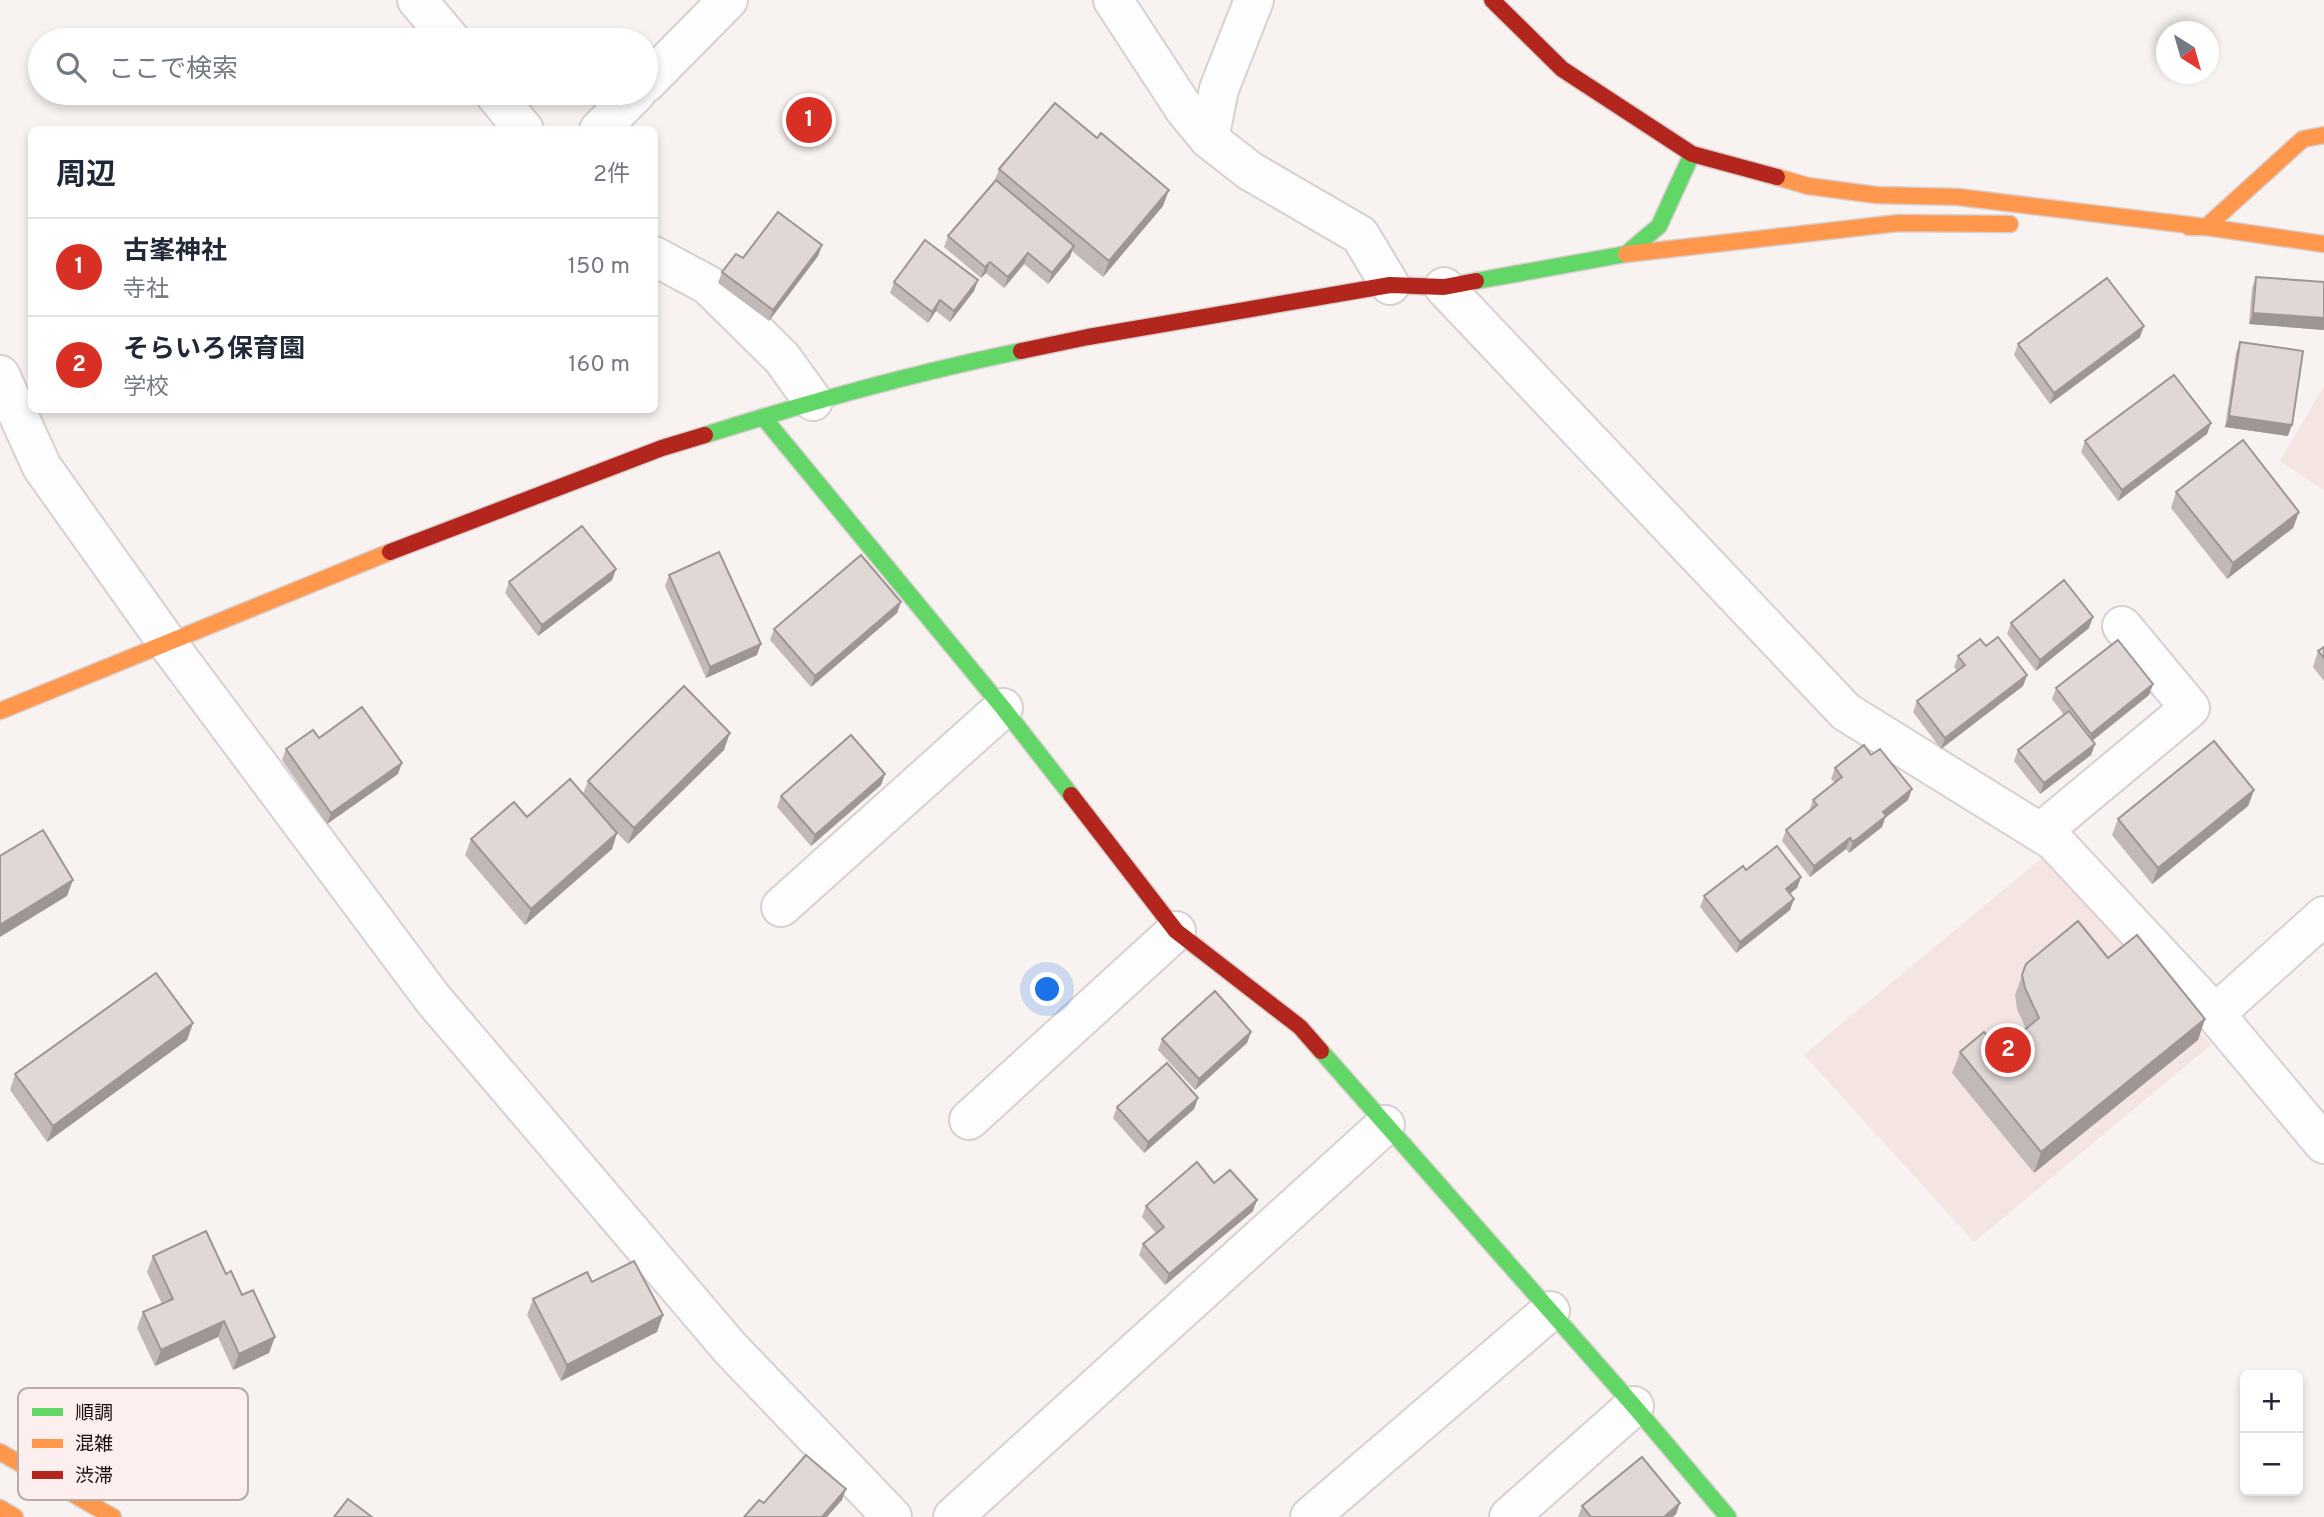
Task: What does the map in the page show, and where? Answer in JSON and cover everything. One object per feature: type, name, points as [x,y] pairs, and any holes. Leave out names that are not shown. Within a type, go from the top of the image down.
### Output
[{"type":"main road","points":[[1492,0],[1562,69],[1692,154],[1808,186],[1875,195],[1958,197],[2324,244]]},
{"type":"main road","points":[[2053,225],[2206,227],[2303,139],[2324,135]]},
{"type":"main road","points":[[1626,254],[1659,226],[1692,154]]},
{"type":"main road","points":[[0,711],[375,558],[662,448],[813,401],[938,368],[1074,339],[1390,285],[1444,287],[1626,254],[1899,223],[2025,225]]},
{"type":"main road","points":[[764,417],[1003,708],[1176,931],[1300,1027],[1634,1406],[1728,1517]]},
{"type":"main road","points":[[0,1452],[18,1462]]},
{"type":"main road","points":[[83,1500],[113,1517]]},
{"type":"main road","points":[[0,1508],[15,1517]]},
{"type":"street","points":[[417,0],[440,28]]},
{"type":"street","points":[[658,71],[728,0]]},
{"type":"street","points":[[1113,0],[1185,110],[1209,139],[1250,171],[1360,235],[1390,285]]},
{"type":"street","points":[[1209,139],[1219,89],[1254,0]]},
{"type":"street","points":[[504,105],[521,126]]},
{"type":"street","points":[[603,126],[624,105]]},
{"type":"street","points":[[658,258],[708,285],[782,358],[813,401]]},
{"type":"street","points":[[1444,287],[1846,712],[2054,841],[2215,1014],[2324,1144]]},
{"type":"street","points":[[0,375],[42,467],[168,644],[433,999],[730,1348],[892,1517]]},
{"type":"street","points":[[2041,832],[2190,708],[2122,626]]},
{"type":"street","points":[[781,907],[1003,708]]},
{"type":"street","points":[[2215,1014],[2324,916]]},
{"type":"street","points":[[969,1120],[1176,931]]},
{"type":"street","points":[[953,1517],[1385,1125]]},
{"type":"street","points":[[1310,1517],[1550,1311]]},
{"type":"street","points":[[1509,1517],[1634,1406]]},
{"type":"shaded area","points":[[2324,386],[2324,490],[2280,461]]},
{"type":"shaded area","points":[[2048,853],[2211,1045],[1974,1242],[1804,1055]]},
{"type":"building","points":[[1055,103],[1097,138],[1101,133],[1169,190],[1109,261],[999,169]]},
{"type":"building","points":[[996,180],[1074,246],[1052,273],[1028,253],[1008,277],[990,262],[985,267],[948,236]]},
{"type":"building","points":[[778,212],[822,245],[773,310],[722,272],[736,254],[743,258]]},
{"type":"building","points":[[925,240],[978,280],[954,311],[940,300],[932,312],[894,282]]},
{"type":"building","points":[[2256,277],[2324,282],[2324,318],[2253,313]]},
{"type":"building","points":[[2107,278],[2144,326],[2054,393],[2018,344]]},
{"type":"building","points":[[2240,342],[2303,351],[2292,425],[2229,416]]},
{"type":"building","points":[[2174,375],[2211,423],[2122,490],[2085,441]]},
{"type":"building","points":[[2243,440],[2299,512],[2233,563],[2176,492]]},
{"type":"building","points":[[582,526],[616,569],[542,625],[509,582]]},
{"type":"building","points":[[719,552],[761,644],[710,667],[669,575]]},
{"type":"building","points":[[861,555],[901,602],[815,676],[774,629]]},
{"type":"building","points":[[2064,580],[2093,617],[2040,660],[2011,623]]},
{"type":"building","points":[[1998,637],[2027,675],[1945,738],[1917,701],[1965,665],[1958,656],[1980,639],[1986,646]]},
{"type":"building","points":[[2118,640],[2153,684],[2091,734],[2056,688]]},
{"type":"building","points":[[2324,647],[2324,658],[2318,651]]},
{"type":"building","points":[[684,686],[730,733],[634,828],[588,781]]},
{"type":"building","points":[[362,707],[402,763],[331,813],[286,749],[313,730],[319,738]]},
{"type":"building","points":[[2069,711],[2095,744],[2044,783],[2018,750]]},
{"type":"building","points":[[851,735],[885,774],[815,835],[781,796]]},
{"type":"building","points":[[2214,741],[2254,790],[2158,868],[2118,819]]},
{"type":"building","points":[[1864,745],[1871,755],[1880,749],[1912,789],[1883,812],[1886,816],[1853,842],[1850,838],[1814,866],[1786,830],[1817,805],[1813,800],[1842,777],[1835,768]]},
{"type":"building","points":[[570,779],[617,833],[531,909],[471,839],[514,802],[527,817]]},
{"type":"building","points":[[43,830],[73,880],[0,925],[0,856]]},
{"type":"building","points":[[1777,846],[1801,877],[1786,889],[1794,899],[1740,942],[1704,896],[1743,866],[1746,870]]},
{"type":"building","points":[[2078,921],[2108,958],[2137,935],[2205,1019],[2041,1152],[1960,1052],[1984,1032],[1999,1051],[2039,1018],[2025,988],[2022,975],[2026,964]]},
{"type":"building","points":[[156,973],[193,1023],[53,1126],[15,1074]]},
{"type":"building","points":[[1215,991],[1251,1032],[1199,1079],[1162,1039]]},
{"type":"building","points":[[1167,1063],[1198,1098],[1148,1142],[1117,1107]]},
{"type":"building","points":[[1197,1162],[1214,1183],[1230,1170],[1257,1200],[1169,1274],[1143,1244],[1164,1227],[1146,1206]]},
{"type":"building","points":[[206,1231],[226,1274],[231,1271],[242,1295],[253,1290],[275,1337],[239,1354],[224,1321],[161,1350],[143,1312],[173,1299],[153,1256]]},
{"type":"building","points":[[634,1261],[663,1315],[567,1365],[533,1299],[587,1272],[592,1282]]},
{"type":"building","points":[[806,1455],[846,1489],[822,1517],[744,1517],[759,1500],[764,1503]]},
{"type":"building","points":[[1642,1457],[1680,1503],[1664,1517],[1591,1517],[1582,1506]]},
{"type":"building","points":[[348,1499],[372,1517],[334,1517]]},
{"type":"traffic: fast","points":[[1476,281],[1626,254],[1659,226],[1692,154]]},
{"type":"traffic: fast","points":[[705,435],[862,389],[1021,351]]},
{"type":"traffic: fast","points":[[763,417],[1003,708],[1071,795]]},
{"type":"traffic: fast","points":[[1321,1051],[1634,1406],[1728,1517]]},
{"type":"traffic: slow","points":[[2189,227],[2206,227],[2303,139],[2324,135]]},
{"type":"traffic: slow","points":[[1777,177],[1808,186],[1876,195],[1958,197],[2324,244]]},
{"type":"traffic: slow","points":[[1626,254],[1899,223],[2010,224]]},
{"type":"traffic: slow","points":[[0,711],[390,552]]},
{"type":"traffic: slow","points":[[0,1452],[18,1462]]},
{"type":"traffic: slow","points":[[83,1500],[113,1517]]},
{"type":"traffic: slow","points":[[0,1508],[15,1517]]},
{"type":"traffic: jam","points":[[1492,0],[1562,69],[1692,154],[1777,177]]},
{"type":"traffic: jam","points":[[1021,351],[1390,285],[1444,287],[1476,281]]},
{"type":"traffic: jam","points":[[390,552],[662,448],[705,435]]},
{"type":"traffic: jam","points":[[1071,795],[1176,931],[1300,1027],[1321,1051]]},
{"type":"place","name":"古峯神社","points":[[809,120]]},
{"type":"place","name":"そらいろ保育園","points":[[2008,1050]]}]
